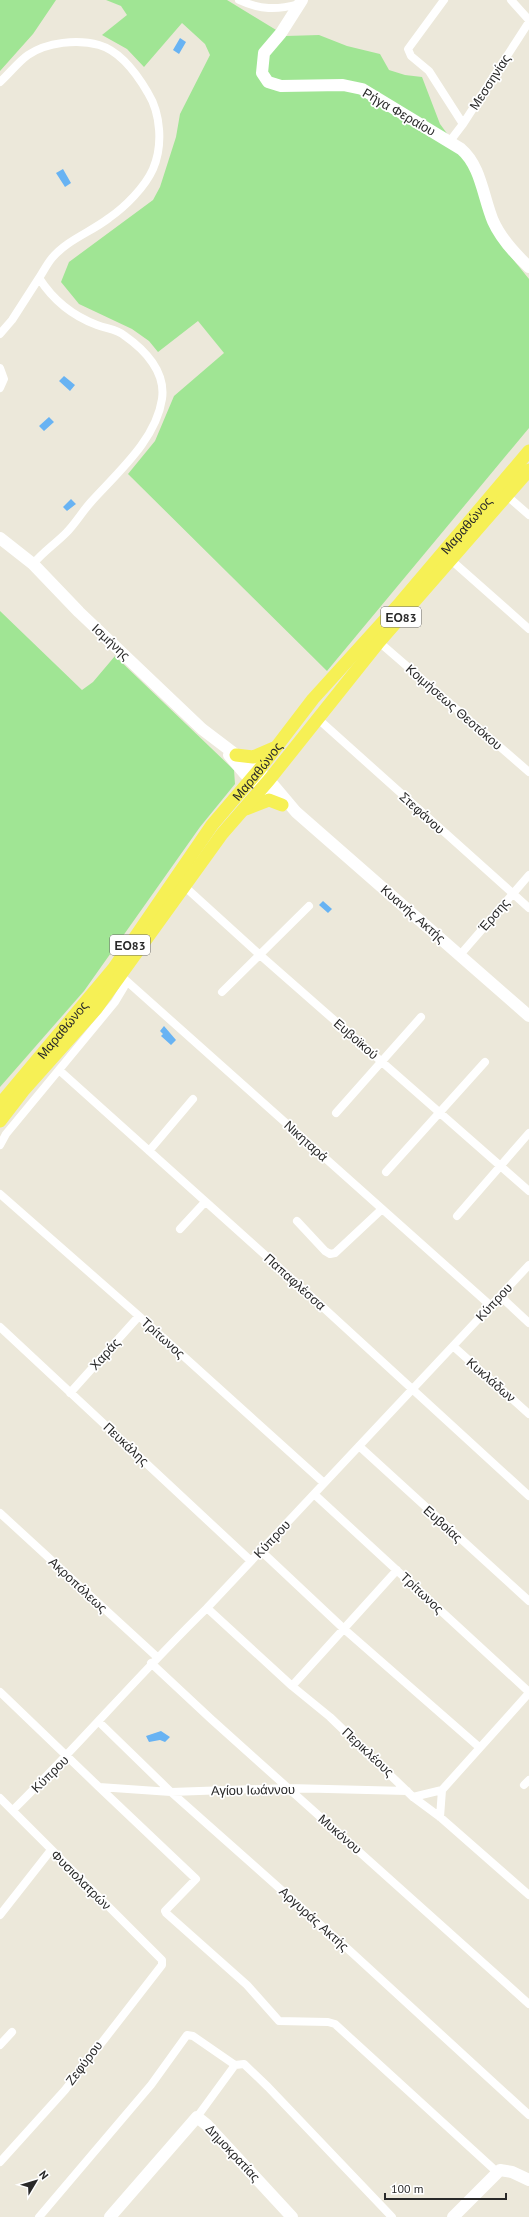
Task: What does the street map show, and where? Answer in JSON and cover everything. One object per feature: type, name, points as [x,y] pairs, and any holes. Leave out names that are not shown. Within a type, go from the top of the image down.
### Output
[{"type":"main road","name":"Μαραθώνος","points":[[0,1104],[64,1031],[114,968],[212,825],[254,775],[330,678],[400,603],[529,451]]},
{"type":"main road","name":"Μαραθώνος","points":[[0,1121],[23,1091],[96,1009],[184,886],[239,813],[265,784],[379,642],[529,470]]},
{"type":"main road","points":[[236,755],[253,757],[276,747]]},
{"type":"main road","points":[[239,813],[264,800],[269,800],[282,805]]},
{"type":"street","points":[[239,0],[262,9],[283,9],[300,2]]},
{"type":"street","points":[[444,0],[408,49],[410,56],[429,71],[463,124]]},
{"type":"street","points":[[511,0],[529,21]]},
{"type":"street","name":"Ρήγα Φεραίου","points":[[300,2],[281,33],[264,53],[262,72],[268,82],[281,86],[342,85],[362,89],[450,141],[469,155],[474,163],[499,232],[527,261]]},
{"type":"street","name":"Μεσσηνίας","points":[[450,141],[463,124],[529,21]]},
{"type":"street","points":[[0,82],[28,55],[37,50],[54,44],[87,43],[100,45],[115,53],[141,81],[150,96],[158,123],[159,138],[153,169],[136,194],[110,218],[76,238],[52,258],[12,320],[0,334]]},
{"type":"street","points":[[33,564],[46,549],[66,533],[139,448],[154,424],[162,398],[161,384],[148,356],[124,334],[97,326],[60,304],[47,291],[39,278]]},
{"type":"street","points":[[0,368],[4,379],[0,388]]},
{"type":"street","points":[[506,495],[529,515]]},
{"type":"street","name":"Ισμήνης","points":[[0,538],[33,564],[79,612],[222,746]]},
{"type":"street","points":[[451,560],[529,629]]},
{"type":"street","name":"Κοιμήσεως Θεοτόκου","points":[[379,642],[529,772]]},
{"type":"street","name":"Στεφάνου","points":[[317,718],[529,908]]},
{"type":"street","points":[[222,746],[236,755],[254,775]]},
{"type":"street","points":[[222,746],[265,784]]},
{"type":"street","name":"Κυανής Ακτής","points":[[265,784],[282,805],[296,812]]},
{"type":"street","name":"Κυανής Ακτής","points":[[265,784],[529,1016]]},
{"type":"street","name":"Έρσης","points":[[460,955],[529,875]]},
{"type":"street","name":"Ευβοϊκού","points":[[184,886],[260,955],[529,1191]]},
{"type":"street","points":[[222,992],[309,906]]},
{"type":"street","points":[[0,1146],[6,1134],[115,1002],[124,987],[121,976]]},
{"type":"street","name":"Νικηταρά","points":[[121,976],[381,1210],[491,1306]]},
{"type":"street","points":[[336,1113],[380,1061],[421,1017]]},
{"type":"street","points":[[386,1172],[485,1062]]},
{"type":"street","name":"Παπαφλέσσα","points":[[59,1070],[529,1496]]},
{"type":"street","points":[[149,1151],[193,1100]]},
{"type":"street","points":[[457,1216],[529,1133]]},
{"type":"street","name":"Τρίτωνος","points":[[0,1194],[139,1316],[324,1484]]},
{"type":"street","points":[[180,1229],[205,1202]]},
{"type":"street","points":[[297,1222],[325,1251],[330,1254],[335,1253],[381,1210]]},
{"type":"street","name":"Κύπρου","points":[[13,1810],[68,1756],[154,1660],[207,1608],[529,1265]]},
{"type":"street","points":[[500,1296],[529,1323]]},
{"type":"street","name":"Χαράς","points":[[70,1393],[139,1316]]},
{"type":"street","name":"Πευκάλης","points":[[0,1327],[251,1561]]},
{"type":"street","name":"Κυκλάδων","points":[[453,1346],[529,1414]]},
{"type":"street","name":"Ευβοίας","points":[[359,1446],[529,1601]]},
{"type":"street","name":"Τρίτωνος","points":[[314,1494],[529,1693]]},
{"type":"street","name":"Ακροπόλεως","points":[[0,1513],[154,1660]]},
{"type":"street","points":[[261,1551],[344,1629],[479,1747]]},
{"type":"street","points":[[292,1686],[397,1570]]},
{"type":"street","name":"Περικλέους","points":[[207,1608],[395,1777],[410,1794],[440,1817],[529,1895]]},
{"type":"street","name":"Μυκόνου","points":[[154,1660],[288,1788],[529,2004]]},
{"type":"street","points":[[0,1692],[196,1879],[165,1911],[166,1913],[247,1986],[279,2021],[328,2022],[335,2024],[498,2172]]},
{"type":"street","points":[[440,1817],[442,1790],[529,1693]]},
{"type":"street","name":"Αργυράς Ακτής","points":[[99,1722],[172,1792],[349,1950],[529,2115]]},
{"type":"street","name":"Αγίου Ιωάννου","points":[[100,1787],[172,1792],[288,1788],[410,1794],[442,1790]]},
{"type":"street","name":"Φυσιολατρών","points":[[0,1798],[162,1960]]},
{"type":"street","points":[[0,1915],[51,1850]]},
{"type":"street","name":"Ζεφύρου","points":[[0,2162],[65,2090],[162,1965],[162,1960]]},
{"type":"street","points":[[0,2045],[12,2032]]},
{"type":"street","points":[[39,2217],[151,2085],[186,2035],[193,2036],[235,2065],[244,2064],[268,2087],[392,2217]]},
{"type":"street","points":[[197,2117],[235,2065]]},
{"type":"street","name":"Δημοκρατίας","points":[[110,2217],[197,2117],[207,2125],[292,2217]]},
{"type":"street","points":[[453,2217],[477,2195],[498,2172],[507,2170],[529,2180]]},
{"type":"green space","points":[[0,0],[56,0],[33,34],[0,71]]},
{"type":"green space","points":[[106,0],[227,0],[286,36],[319,35],[347,46],[380,54],[389,70],[405,75],[422,77],[440,124],[471,166],[499,242],[529,279],[529,428],[327,671],[128,474],[155,441],[174,396],[224,353],[198,321],[158,352],[149,341],[132,329],[79,304],[61,282],[69,262],[153,200],[160,187],[176,137],[180,114],[210,55],[205,44],[182,23],[144,67],[127,49],[102,35],[127,15],[121,6]]},
{"type":"green space","points":[[0,611],[82,690],[93,682],[115,656],[234,770],[235,784],[200,827],[84,991],[0,1087]]},
{"type":"water","points":[[180,38],[186,42],[179,54],[173,50]]},
{"type":"water","points":[[63,169],[71,183],[65,187],[56,173]]},
{"type":"water","points":[[64,376],[75,385],[70,391],[59,381]]},
{"type":"water","points":[[49,417],[54,422],[44,431],[39,426]]},
{"type":"water","points":[[71,499],[76,504],[67,511],[63,507]]},
{"type":"water","points":[[323,901],[332,909],[328,913],[319,905]]},
{"type":"water","points":[[164,1026],[176,1040],[171,1045],[161,1036],[163,1034],[160,1031]]},
{"type":"water","points":[[161,1731],[170,1737],[165,1742],[160,1740],[149,1742],[146,1736]]}]
